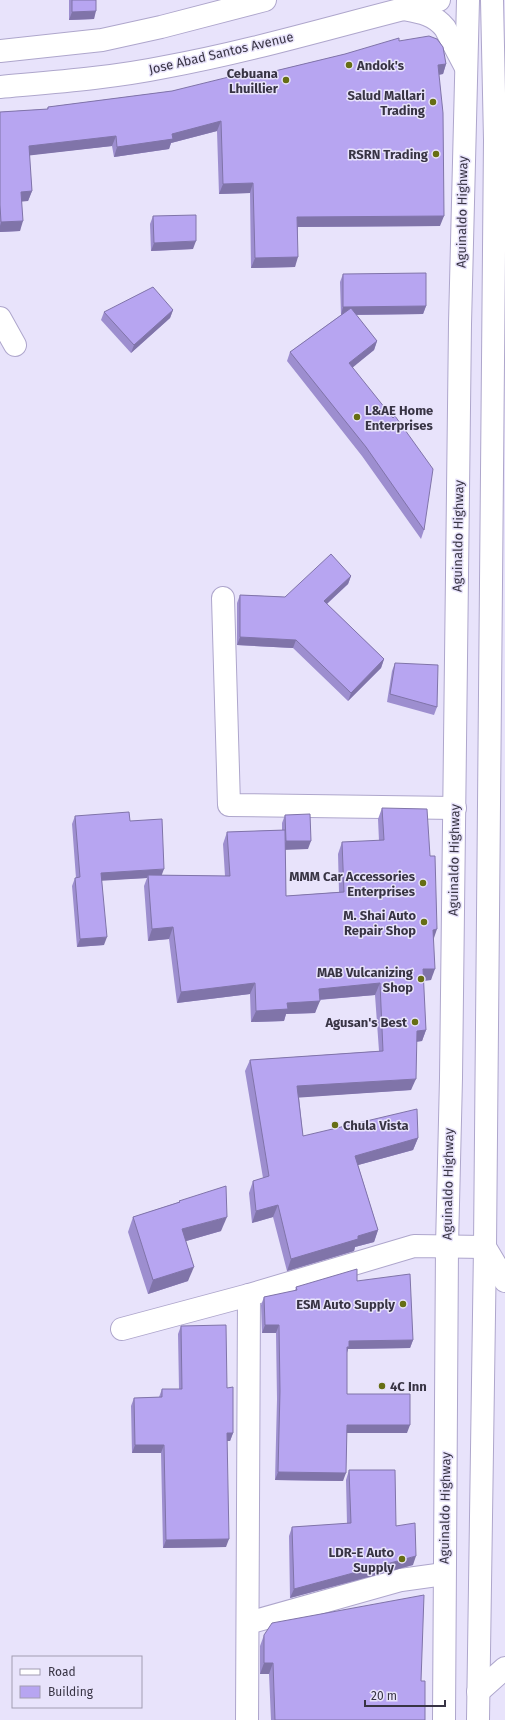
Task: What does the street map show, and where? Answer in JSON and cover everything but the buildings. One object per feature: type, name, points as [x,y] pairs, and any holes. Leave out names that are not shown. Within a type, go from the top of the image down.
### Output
[{"type":"main road","points":[[0,50],[102,40],[161,27],[265,0]]},
{"type":"main road","name":"Jose Abad Santos Avenue","points":[[0,87],[106,77],[166,67],[264,45],[439,0]]},
{"type":"main road","name":"Aguinaldo Highway","points":[[444,1720],[447,1246],[455,808],[460,324],[468,0]]},
{"type":"main road","points":[[478,1720],[485,1247],[495,140],[492,0]]},
{"type":"main road","points":[[403,9],[429,15],[441,23],[466,67]]},
{"type":"main road","points":[[0,318],[15,345]]},
{"type":"main road","points":[[223,598],[229,805],[455,808]]},
{"type":"main road","points":[[122,1329],[249,1295],[414,1246],[485,1247]]},
{"type":"main road","points":[[485,1247],[505,1281]]},
{"type":"main road","points":[[247,1720],[249,1295]]},
{"type":"main road","points":[[248,1623],[401,1580],[444,1574]]},
{"type":"main road","points":[[478,1692],[505,1668]]},
{"type":"place","name":"Andok's","points":[[349,65]]},
{"type":"place","name":"Cebuana Lhuillier","points":[[286,80]]},
{"type":"place","name":"Salud Mallari Trading","points":[[433,102]]},
{"type":"place","name":"RSRN Trading","points":[[436,154]]},
{"type":"place","name":"L&AE Home Enterprises","points":[[357,417]]},
{"type":"place","name":"MMM Car Accessories Enterprises","points":[[423,883]]},
{"type":"place","name":"M. Shai Auto Repair Shop","points":[[424,922]]},
{"type":"place","name":"MAB Vulcanizing Shop","points":[[421,979]]},
{"type":"place","name":"Agusan's Best","points":[[415,1022]]},
{"type":"place","name":"Chula Vista","points":[[335,1125]]},
{"type":"place","name":"ESM Auto Supply","points":[[403,1304]]},
{"type":"place","name":"4C Inn","points":[[382,1386]]},
{"type":"place","name":"LDR-E Auto Supply","points":[[402,1559]]}]
